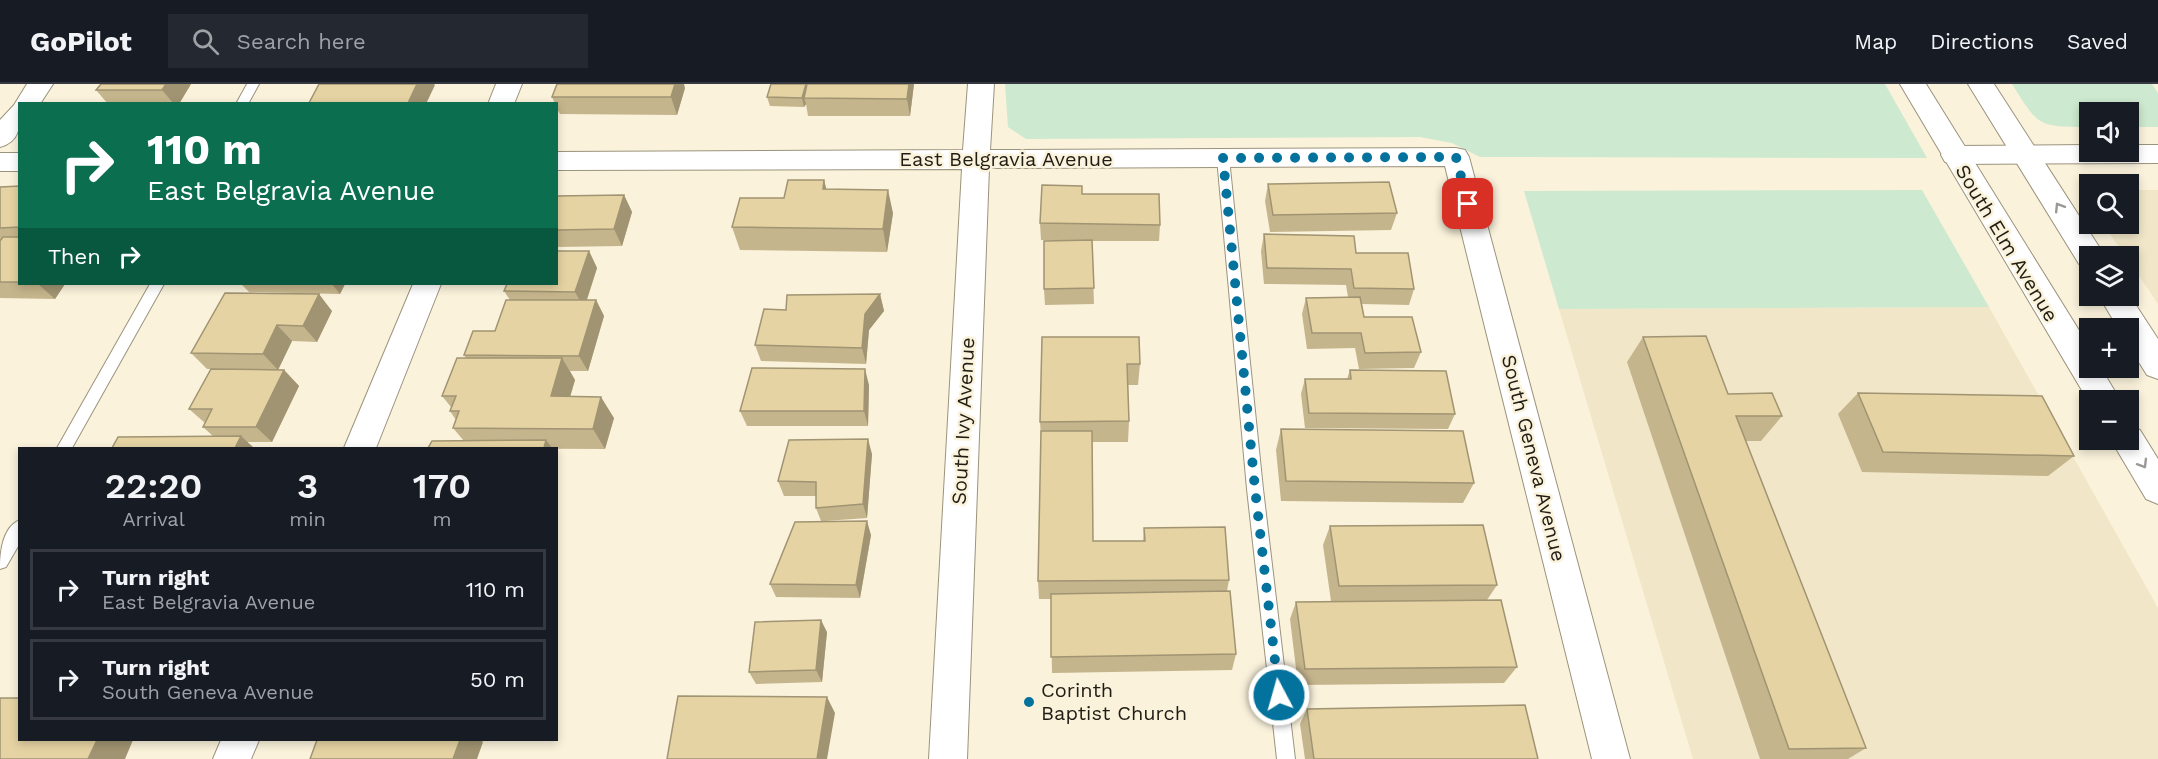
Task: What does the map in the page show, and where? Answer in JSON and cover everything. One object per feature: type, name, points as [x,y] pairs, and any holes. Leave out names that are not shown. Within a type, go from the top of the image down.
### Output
[{"type":"main road","name":"South Elm Avenue","points":[[1913,84],[2098,390]]},
{"type":"main road","points":[[1981,84],[2084,246]]},
{"type":"main road","points":[[2120,306],[2158,366]]},
{"type":"main road","points":[[2134,450],[2158,489]]},
{"type":"street","points":[[27,102],[40,84]]},
{"type":"street","points":[[502,102],[509,84]]},
{"type":"street","name":"South Ivy Avenue","points":[[948,759],[981,84]]},
{"type":"street","points":[[0,138],[18,115]]},
{"type":"street","points":[[1954,155],[2158,154]]},
{"type":"street","name":"East Belgravia Avenue","points":[[558,160],[1456,157]]},
{"type":"street","name":"South Geneva Avenue","points":[[1456,157],[1611,759]]},
{"type":"street","points":[[0,162],[18,162]]},
{"type":"street","points":[[360,447],[427,285]]},
{"type":"street","points":[[232,759],[240,741]]},
{"type":"lane","points":[[243,102],[254,84]]},
{"type":"lane","points":[[1223,158],[1255,489],[1286,759]]},
{"type":"lane","points":[[65,447],[157,285]]},
{"type":"lane","points":[[0,562],[18,530]]},
{"type":"shaded area","points":[[2139,190],[2158,190],[2158,304],[2139,276],[2139,246],[2118,246],[2110,234],[2139,234]]},
{"type":"shaded area","points":[[1989,307],[2158,608],[2158,759],[1693,759],[1559,309]]},
{"type":"green space","points":[[1005,84],[1885,84],[1927,158],[1480,157],[1452,143],[1420,137],[1026,139],[1008,127]]},
{"type":"green space","points":[[2012,84],[2152,84],[2158,93],[2158,127],[2139,127],[2139,102],[2079,102],[2079,127],[2049,125],[2035,117]]},
{"type":"green space","points":[[1922,190],[1989,307],[1559,309],[1524,191]]},
{"type":"building","points":[[101,84],[166,84],[162,90],[96,90]]},
{"type":"building","points":[[319,84],[417,84],[408,102],[310,102]]},
{"type":"building","points":[[557,84],[675,84],[671,97],[552,97]]},
{"type":"building","points":[[771,84],[806,84],[802,98],[767,97]]},
{"type":"building","points":[[807,84],[909,84],[907,99],[804,98]]},
{"type":"building","points":[[788,180],[824,180],[823,189],[888,190],[883,229],[732,227],[740,198],[784,198]]},
{"type":"building","points":[[1389,182],[1397,213],[1273,215],[1268,184]]},
{"type":"building","points":[[1042,185],[1082,186],[1082,194],[1159,194],[1160,225],[1040,223]]},
{"type":"building","points":[[18,186],[18,227],[0,228],[0,187]]},
{"type":"building","points":[[624,195],[614,229],[558,230],[558,196]]},
{"type":"building","points":[[1264,234],[1354,236],[1356,253],[1408,253],[1414,289],[1354,288],[1351,269],[1267,268]]},
{"type":"building","points":[[3,237],[18,237],[18,282],[0,282],[0,241]]},
{"type":"building","points":[[1092,240],[1094,288],[1044,289],[1044,241]]},
{"type":"building","points":[[558,251],[589,251],[575,292],[504,291],[507,285],[558,285]]},
{"type":"building","points":[[225,293],[319,294],[303,326],[277,325],[263,354],[191,353]]},
{"type":"building","points":[[880,294],[865,314],[862,348],[755,345],[764,309],[786,310],[787,295]]},
{"type":"building","points":[[1360,297],[1364,317],[1412,317],[1421,352],[1365,353],[1361,333],[1312,333],[1306,298]]},
{"type":"building","points":[[506,300],[596,300],[579,356],[464,355],[473,331],[495,331]]},
{"type":"building","points":[[1706,336],[1728,394],[1772,393],[1782,416],[1736,416],[1866,748],[1789,749],[1643,337]]},
{"type":"building","points":[[1042,337],[1139,337],[1140,364],[1127,364],[1129,421],[1040,422]]},
{"type":"building","points":[[457,358],[562,358],[551,396],[601,397],[593,429],[453,428],[459,411],[450,411],[456,396],[442,396]]},
{"type":"building","points":[[752,368],[865,369],[864,411],[740,411]]},
{"type":"building","points":[[211,369],[284,370],[256,427],[203,427],[212,409],[189,409]]},
{"type":"building","points":[[1350,370],[1446,371],[1455,414],[1309,413],[1305,379],[1351,379]]},
{"type":"building","points":[[1858,393],[2042,396],[2074,456],[1883,452]]},
{"type":"building","points":[[1281,429],[1463,431],[1474,483],[1286,481]]},
{"type":"building","points":[[1041,431],[1092,431],[1093,541],[1145,541],[1144,528],[1225,527],[1229,580],[1038,581]]},
{"type":"building","points":[[241,436],[236,447],[113,447],[118,437]]},
{"type":"building","points":[[868,439],[863,504],[816,508],[816,482],[778,481],[789,440]]},
{"type":"building","points":[[546,440],[544,447],[429,447],[432,441]]},
{"type":"building","points":[[867,521],[856,585],[770,584],[795,522]]},
{"type":"building","points":[[1483,525],[1497,585],[1339,586],[1330,526]]},
{"type":"building","points":[[1230,591],[1236,654],[1051,657],[1051,594]]},
{"type":"building","points":[[1501,600],[1517,667],[1305,669],[1296,602]]},
{"type":"building","points":[[821,620],[816,670],[749,672],[755,622]]},
{"type":"building","points":[[678,696],[827,697],[817,759],[667,759]]},
{"type":"building","points":[[0,698],[18,698],[18,741],[97,741],[88,759],[0,759]]},
{"type":"building","points":[[1525,705],[1538,759],[1314,759],[1307,709]]},
{"type":"building","points":[[317,741],[460,741],[453,759],[310,759]]},
{"type":"place","name":"Corinth Baptist Church","points":[[1029,702]]},
{"type":"route","points":[[1279,695],[1255,489],[1223,158],[1456,157],[1468,204]]}]
